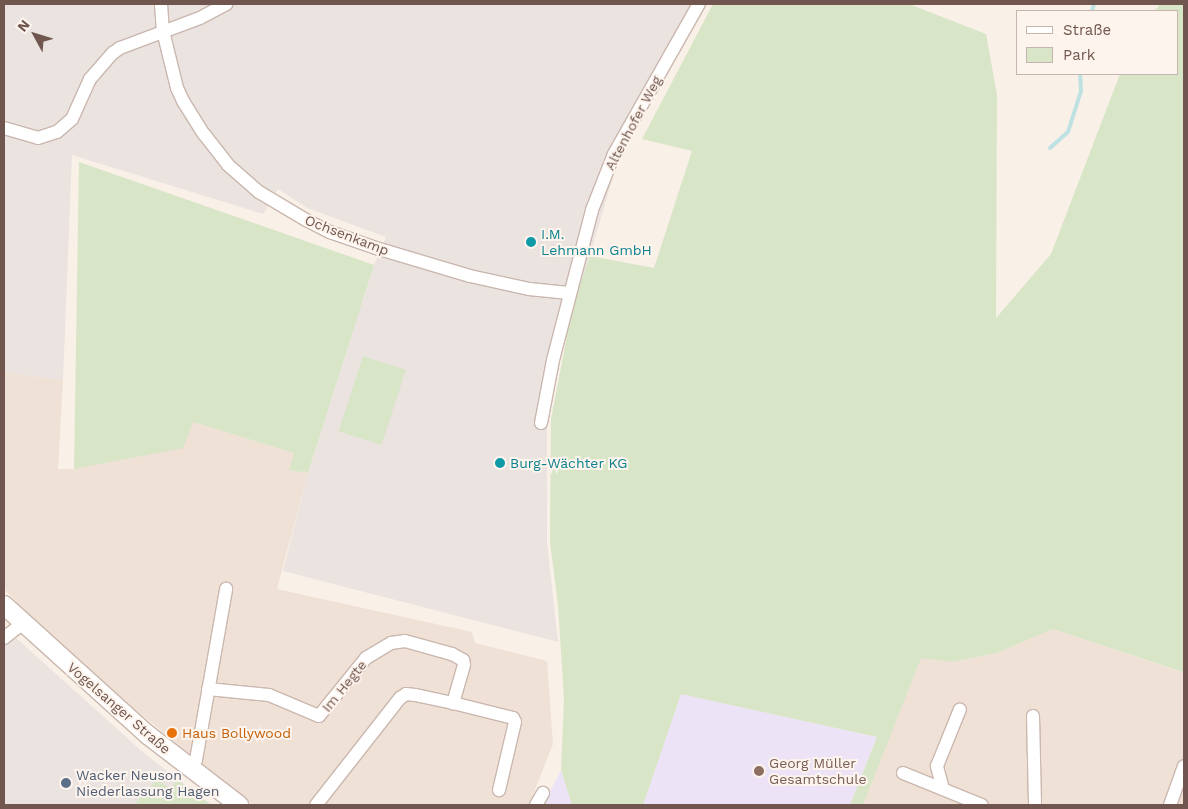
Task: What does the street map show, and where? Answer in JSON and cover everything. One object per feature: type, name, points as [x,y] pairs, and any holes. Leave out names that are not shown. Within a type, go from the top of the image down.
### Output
[{"type":"street","name":"Ochsenkamp","points":[[161,4],[163,31],[177,88],[196,122],[228,165],[272,201],[330,232],[376,248],[470,276],[529,289],[569,293]]},
{"type":"street","points":[[4,128],[38,138],[57,132],[72,119],[90,79],[105,60],[120,48],[200,18],[226,4]]},
{"type":"street","name":"Altenhofer Weg","points":[[541,423],[569,293],[592,210],[614,154],[699,4]]},
{"type":"street","points":[[191,768],[196,760],[226,589]]},
{"type":"street","name":"Vogelsanger Straße","points":[[4,605],[22,624],[148,735],[239,805]]},
{"type":"street","points":[[4,638],[22,624]]},
{"type":"street","name":"Im Hegte","points":[[208,689],[269,695],[318,716],[366,658],[391,643],[405,642],[452,654],[463,660],[464,664],[453,703]]},
{"type":"street","points":[[316,805],[400,698],[406,694],[453,703],[513,718],[515,722],[499,790]]},
{"type":"street","points":[[943,789],[937,766],[960,709]]},
{"type":"street","points":[[1033,716],[1035,805]]},
{"type":"street","points":[[1170,805],[1184,766]]},
{"type":"street","points":[[903,773],[982,805]]},
{"type":"street","points":[[536,805],[543,792]]},
{"type":"shaded area","points":[[4,4],[700,4],[617,163],[564,344],[547,418],[547,542],[558,642],[283,571],[308,473],[374,265],[386,237],[307,208],[278,189],[263,214],[72,155],[63,380],[4,372]]},
{"type":"shaded area","points":[[4,372],[63,380],[58,469],[74,469],[193,422],[295,453],[290,470],[308,473],[277,589],[472,632],[475,643],[547,661],[553,744],[529,805],[252,805],[120,697],[46,631],[4,589]]},
{"type":"shaded area","points":[[4,627],[145,754],[212,805],[4,805]]},
{"type":"shaded area","points":[[1053,629],[1182,672],[1184,668],[1184,805],[863,805],[921,657],[952,662],[997,653]]},
{"type":"shaded area","name":"Georg Müller Gesamtschule","points":[[681,694],[877,737],[850,805],[643,805]]},
{"type":"shaded area","points":[[561,770],[572,805],[543,805]]},
{"type":"green space","points":[[713,4],[909,4],[986,34],[997,95],[996,318],[1051,254],[1120,75],[1178,75],[1178,10],[1156,10],[1160,4],[1184,4],[1183,672],[1053,629],[997,653],[952,662],[921,658],[863,805],[850,805],[877,737],[681,694],[643,805],[572,805],[561,770],[564,699],[558,605],[550,542],[551,419],[573,305],[590,256],[654,268],[692,151],[642,139]]},
{"type":"green space","points":[[79,162],[374,265],[308,473],[289,470],[294,453],[193,422],[183,448],[74,469]]},
{"type":"green space","points":[[363,356],[406,370],[381,445],[339,431]]},
{"type":"green space","points":[[157,779],[170,789],[177,780],[211,805],[134,805]]},
{"type":"waterway","points":[[1092,10],[1094,4]]},
{"type":"waterway","points":[[1050,148],[1068,132],[1081,91],[1080,75]]},
{"type":"place","name":"I.M. Lehmann GmbH","points":[[531,242]]},
{"type":"place","name":"Burg-Wächter KG","points":[[500,463]]},
{"type":"place","name":"Haus Bollywood","points":[[172,733]]},
{"type":"place","name":"Georg Müller Gesamtschule","points":[[759,771]]},
{"type":"place","name":"Wacker Neuson Niederlassung Hagen","points":[[66,783]]}]
